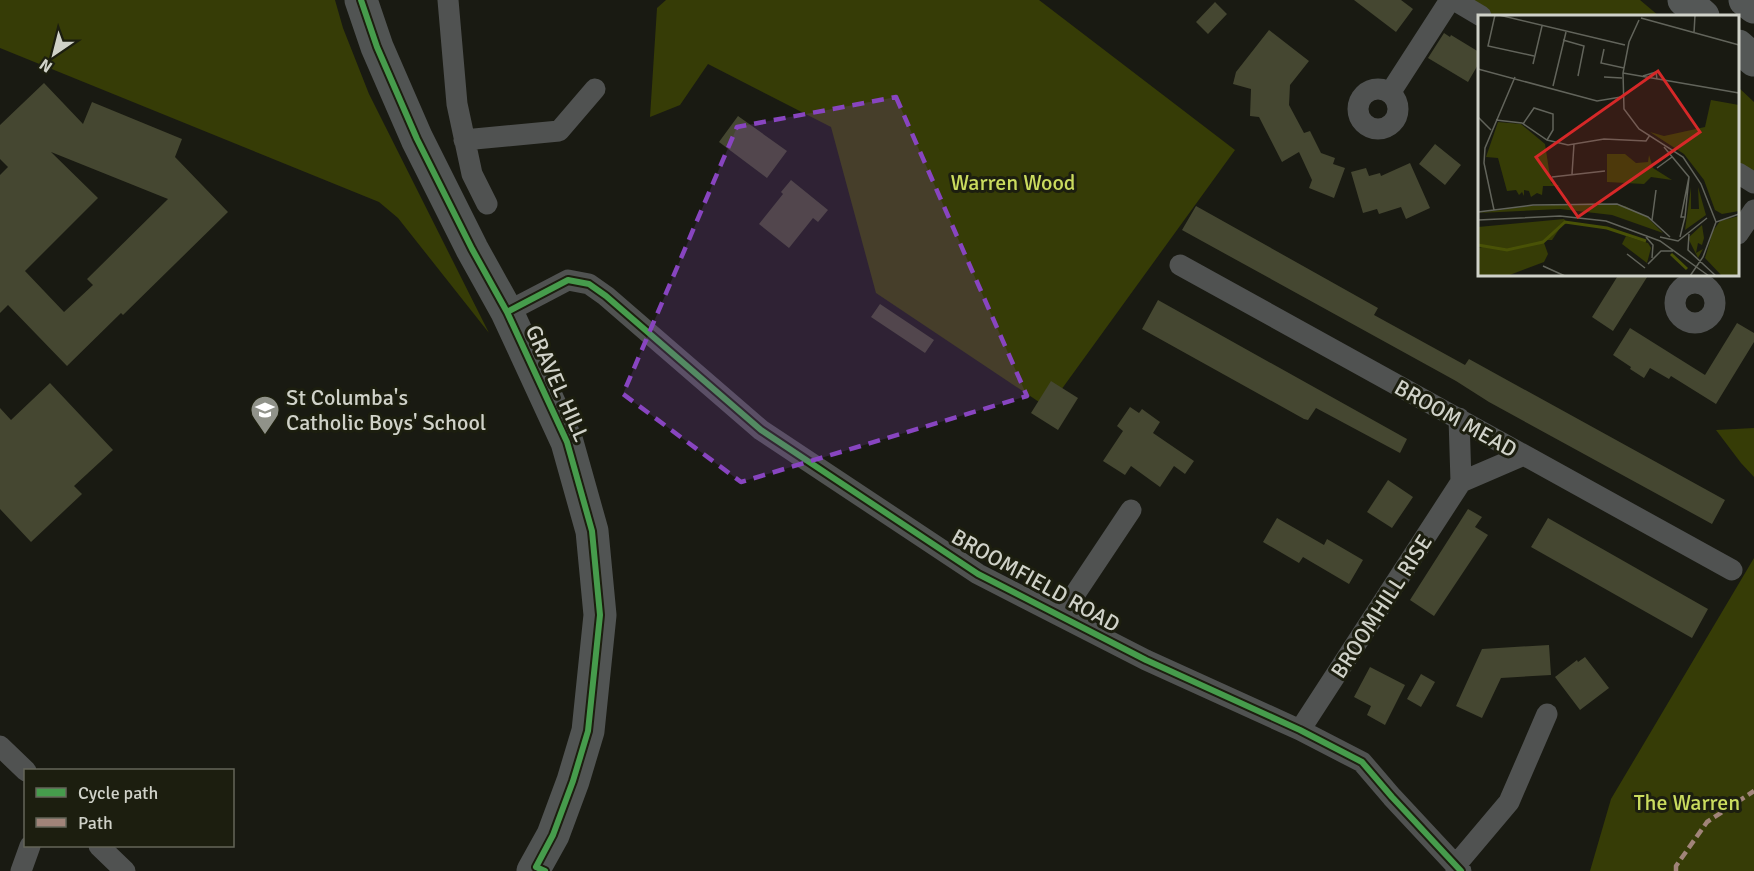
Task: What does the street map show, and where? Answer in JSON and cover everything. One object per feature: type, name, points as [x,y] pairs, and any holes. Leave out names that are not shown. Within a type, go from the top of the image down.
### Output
[{"type":"highway","points":[[1684,0],[1702,15]]},
{"type":"highway","points":[[1745,0],[1754,7]]},
{"type":"highway","points":[[1739,48],[1754,60]]},
{"type":"main road","name":"GRAVEL HILL","points":[[361,0],[377,47],[417,139],[472,249],[507,312],[567,442],[592,531],[600,615],[588,731],[573,781],[538,870]]},
{"type":"street","points":[[448,0],[457,104],[472,174],[487,204]]},
{"type":"street","points":[[1390,93],[1452,0],[1479,15]]},
{"type":"street","points":[[464,140],[559,131],[596,89]]},
{"type":"street","points":[[1739,174],[1754,183]]},
{"type":"street","points":[[1739,231],[1754,210]]},
{"type":"street","name":"BROOM MEAD","points":[[1180,266],[1732,570]]},
{"type":"street","name":"BROOMFIELD ROAD","points":[[507,312],[568,280],[589,284],[606,296],[761,430],[978,574],[1146,660],[1300,730],[1362,762],[1458,868]]},
{"type":"street","points":[[1459,418],[1461,482],[1524,455]]},
{"type":"street","name":"BROOMHILL RISE","points":[[1300,730],[1461,482]]},
{"type":"street","points":[[1061,615],[1131,510]]},
{"type":"street","points":[[1458,868],[1509,802],[1546,714]]},
{"type":"street","points":[[0,746],[24,769]]},
{"type":"street","points":[[21,871],[30,847]]},
{"type":"street","points":[[100,847],[125,871]]},
{"type":"highlighted area","points":[[896,97],[1027,396],[741,482],[623,394],[737,127]]},
{"type":"green space","points":[[0,0],[335,0],[343,28],[369,94],[489,333],[398,218],[379,202],[0,48]]},
{"type":"green space","name":"Warren Wood","points":[[666,0],[1039,0],[1235,150],[1048,408],[876,293],[831,127],[708,64],[680,105],[650,117],[657,8]]},
{"type":"green space","points":[[1468,0],[1640,0],[1658,15],[1493,15]]},
{"type":"green space","points":[[1739,88],[1754,102],[1754,180],[1739,170]]},
{"type":"green space","points":[[1754,428],[1754,477],[1716,430]]},
{"type":"green space","name":"The Warren","points":[[1754,558],[1754,871],[1590,871],[1611,799]]},
{"type":"building","points":[[1354,0],[1401,0],[1413,9],[1396,32]]},
{"type":"building","points":[[1215,2],[1227,14],[1208,34],[1196,22]]},
{"type":"building","points":[[1269,30],[1309,61],[1290,85],[1289,105],[1304,133],[1310,131],[1321,153],[1335,158],[1333,164],[1345,168],[1334,198],[1309,188],[1312,180],[1299,152],[1282,162],[1259,117],[1250,116],[1251,89],[1233,84],[1236,72]]},
{"type":"building","points":[[1444,33],[1478,51],[1478,65],[1468,82],[1428,58]]},
{"type":"building","points":[[44,83],[83,124],[92,102],[182,139],[175,157],[228,212],[123,315],[121,313],[67,366],[8,305],[0,313],[0,175],[8,167],[0,159],[0,125]],"holes":[[[51,152],[168,199],[87,279],[93,285],[64,312],[25,271],[98,198]]]},
{"type":"building","points":[[738,116],[787,151],[767,178],[719,142]]},
{"type":"building","points":[[1435,144],[1461,165],[1445,185],[1419,164]]},
{"type":"building","points":[[1410,163],[1430,208],[1406,219],[1401,207],[1379,214],[1377,209],[1363,213],[1351,172],[1366,168],[1369,176],[1380,173],[1381,176]]},
{"type":"building","points":[[791,180],[828,210],[818,222],[813,218],[789,248],[759,224]]},
{"type":"building","points":[[1196,206],[1378,308],[1374,315],[1465,365],[1469,359],[1725,500],[1712,524],[1182,230]]},
{"type":"building","points":[[1618,276],[1648,276],[1613,331],[1592,317]]},
{"type":"building","points":[[1158,300],[1407,439],[1400,453],[1316,408],[1308,420],[1304,419],[1142,329]]},
{"type":"building","points":[[880,304],[934,340],[925,353],[871,317]]},
{"type":"building","points":[[1737,323],[1754,333],[1754,342],[1716,404],[1671,376],[1669,379],[1650,368],[1644,378],[1613,355],[1630,328],[1705,375]]},
{"type":"building","points":[[1051,381],[1078,398],[1058,430],[1031,413]]},
{"type":"building","points":[[50,383],[113,450],[74,486],[82,494],[31,542],[0,509],[0,408],[11,420]]},
{"type":"building","points":[[1130,407],[1139,413],[1142,409],[1160,422],[1153,433],[1194,461],[1185,474],[1174,466],[1160,487],[1131,466],[1125,475],[1103,461],[1123,431],[1117,426]]},
{"type":"building","points":[[1388,480],[1413,497],[1392,528],[1367,512]]},
{"type":"building","points":[[1468,509],[1482,517],[1475,527],[1488,535],[1434,616],[1410,600]]},
{"type":"building","points":[[1277,518],[1324,545],[1327,539],[1363,560],[1349,584],[1303,557],[1299,563],[1263,542]]},
{"type":"building","points":[[1548,518],[1708,609],[1692,638],[1531,547]]},
{"type":"building","points":[[1549,645],[1551,675],[1501,678],[1482,718],[1456,706],[1482,649]]},
{"type":"building","points":[[1585,657],[1609,688],[1580,710],[1555,677],[1577,660],[1578,662]]},
{"type":"building","points":[[1370,667],[1405,685],[1385,725],[1367,715],[1371,706],[1354,697]]},
{"type":"building","points":[[1421,674],[1435,682],[1421,707],[1407,699]]},
{"type":"marked path","points":[[1676,871],[1676,866],[1707,822],[1754,791]]},
{"type":"cycle path","points":[[361,0],[377,47],[417,139],[472,249],[507,312],[567,442],[592,531],[600,615],[588,731],[553,835],[536,867],[545,871]]},
{"type":"cycle path","points":[[507,312],[568,280],[589,284],[606,296],[761,430],[978,574],[1146,660],[1300,730],[1362,762],[1461,871]]},
{"type":"place","name":"St Columba's Catholic Boys' School","points":[[265,436]]}]
